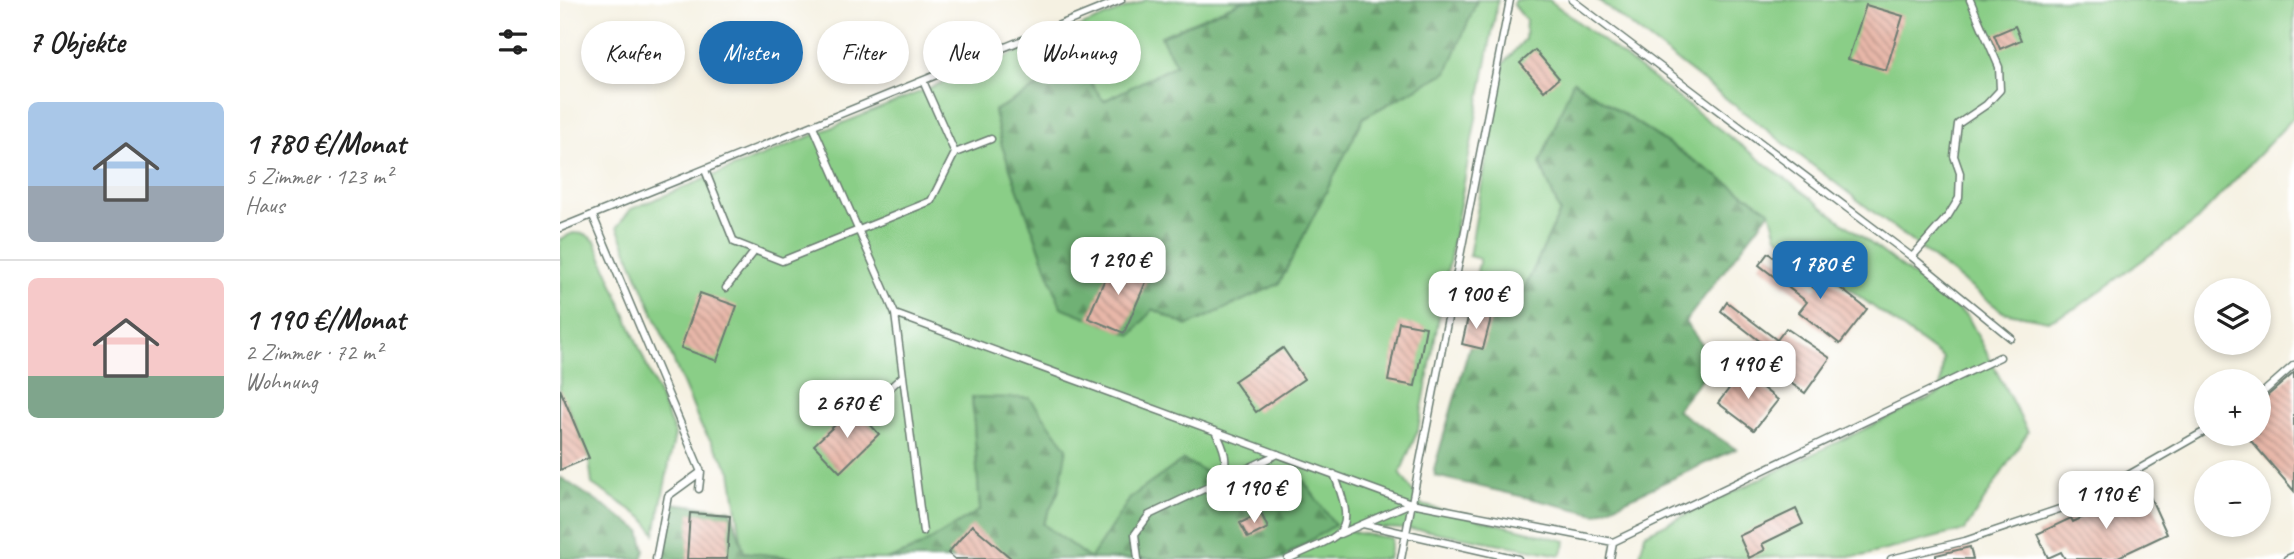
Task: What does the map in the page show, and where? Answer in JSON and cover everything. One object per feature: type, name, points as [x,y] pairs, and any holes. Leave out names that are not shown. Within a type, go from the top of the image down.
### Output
[{"type":"lane","points":[[1003,48],[1121,0]]},
{"type":"lane","points":[[1401,559],[1510,0]]},
{"type":"lane","points":[[1572,0],[1912,257],[2011,338]]},
{"type":"lane","points":[[1912,257],[1948,216],[1959,198],[1960,173],[1954,156],[1958,124],[1986,105],[2000,90],[1999,67],[1970,0]]},
{"type":"lane","points":[[560,228],[923,81]]},
{"type":"lane","points":[[924,84],[955,153]]},
{"type":"lane","points":[[813,126],[895,314],[923,532]]},
{"type":"lane","points":[[705,170],[734,242],[782,261],[931,201],[955,153],[991,139]]},
{"type":"lane","points":[[593,216],[701,472],[699,489]]},
{"type":"lane","points":[[726,288],[754,252]]},
{"type":"lane","points":[[895,314],[1411,503],[1613,542],[2000,357]]},
{"type":"lane","points":[[2271,385],[2294,365]]},
{"type":"lane","points":[[871,405],[903,376]]},
{"type":"lane","points":[[1215,430],[1224,448],[1227,463],[1223,480]]},
{"type":"lane","points":[[1891,559],[1965,541],[2083,502],[2194,438]]},
{"type":"lane","points":[[1138,559],[1135,534],[1149,515],[1278,454]]},
{"type":"lane","points":[[656,559],[668,496],[701,472]]},
{"type":"lane","points":[[1334,474],[1346,506],[1347,522],[1340,534]]},
{"type":"lane","points":[[1288,559],[1411,503]]},
{"type":"lane","points":[[1363,523],[1405,535],[1518,559]]},
{"type":"lane","points":[[1610,559],[1613,542]]},
{"type":"lane","points":[[2287,559],[2294,556]]},
{"type":"green space","points":[[1146,0],[1244,0],[1161,36],[1176,65],[1141,82],[1141,21],[1094,21]]},
{"type":"green space","points":[[1244,0],[1477,1],[1447,72],[1364,117],[1279,284],[1187,326],[1153,309],[1132,335],[1061,307],[1002,146],[994,111],[1043,84],[1092,84],[1104,101],[1176,65],[1161,37]]},
{"type":"green space","points":[[1476,0],[1498,0],[1418,430],[1400,473],[1422,505],[1566,541],[1561,555],[1423,530],[1339,526],[1357,533],[1392,538],[1388,559],[1280,559],[1335,525],[1297,472],[1210,475],[1183,460],[1090,559],[1043,524],[1059,490],[972,398],[980,510],[919,547],[890,559],[802,559],[743,552],[731,471],[701,426],[617,227],[631,209],[939,84],[1003,84],[1003,58],[1017,52],[1017,84],[1043,84],[994,111],[1002,146],[1061,307],[1153,309],[1279,284],[1364,117],[1447,72]]},
{"type":"green space","points":[[1515,0],[1549,0],[1968,317],[2028,432],[1965,530],[1862,556],[1639,559],[1645,534],[1940,393],[1943,358],[1777,236],[1770,211],[1574,81],[1540,163],[1560,212],[1523,292],[1471,298],[1480,259],[1469,256],[1504,63],[1525,39],[1526,20],[1513,4]]},
{"type":"green space","points":[[1598,0],[2294,0],[2294,117],[2194,223],[2078,307],[2048,321],[2003,312]]},
{"type":"green space","points":[[1573,81],[1770,211],[1685,322],[1715,362],[1676,410],[1736,449],[1596,514],[1435,476],[1434,469],[1484,297],[1523,292],[1560,212],[1540,163]]},
{"type":"green space","points":[[1091,84],[1137,84],[1103,101]]},
{"type":"green space","points":[[573,233],[585,234],[595,241],[675,434],[655,534],[645,519],[592,484],[589,458],[566,403],[560,399],[560,239]]},
{"type":"green space","points":[[972,397],[1030,398],[1067,448],[1059,490],[1043,524],[1090,559],[890,559],[919,547],[980,510]]},
{"type":"green space","points":[[1183,460],[1211,475],[1297,472],[1335,525],[1280,559],[1090,559],[1131,497]]},
{"type":"green space","points":[[560,477],[640,530],[645,551],[642,559],[560,559]]},
{"type":"green space","points":[[672,503],[731,510],[744,552],[802,559],[663,559]]},
{"type":"building","points":[[1866,5],[1903,16],[1886,70],[1848,59]]},
{"type":"building","points":[[2015,26],[2021,40],[2000,49],[1994,35]]},
{"type":"building","points":[[1535,50],[1559,78],[1544,91],[1520,63]]},
{"type":"building","points":[[1768,253],[1815,289],[1826,277],[1867,309],[1840,344],[1799,312],[1807,302],[1759,265]]},
{"type":"building","points":[[1113,260],[1149,275],[1124,333],[1088,318]]},
{"type":"building","points":[[700,293],[737,306],[717,361],[681,348]]},
{"type":"building","points":[[1727,302],[1777,340],[1786,328],[1830,358],[1805,393],[1762,363],[1770,349],[1721,311]]},
{"type":"building","points":[[1469,313],[1491,318],[1483,349],[1462,344]]},
{"type":"building","points":[[1399,322],[1426,327],[1415,386],[1388,381]]},
{"type":"building","points":[[1283,348],[1304,379],[1256,412],[1234,381]]},
{"type":"building","points":[[1742,372],[1778,400],[1754,430],[1718,403]]},
{"type":"building","points":[[2294,373],[2294,491],[2271,464],[2271,460],[2267,460],[2255,446],[2271,446],[2271,393]]},
{"type":"building","points":[[560,389],[589,458],[560,470]]},
{"type":"building","points":[[854,407],[879,434],[840,472],[814,445]]},
{"type":"building","points":[[2146,488],[2167,534],[2114,559],[2065,559],[2061,552],[2048,558],[2037,534],[2071,518],[2073,522]]},
{"type":"building","points":[[1796,509],[1803,524],[1762,544],[1765,550],[1749,558],[1739,536]]},
{"type":"building","points":[[690,513],[730,516],[727,559],[687,559]]},
{"type":"building","points":[[1261,513],[1268,528],[1248,538],[1240,523]]},
{"type":"building","points":[[972,525],[1012,559],[955,559],[948,553]]},
{"type":"building","points":[[1970,547],[1973,559],[1936,559],[1936,555]]}]
